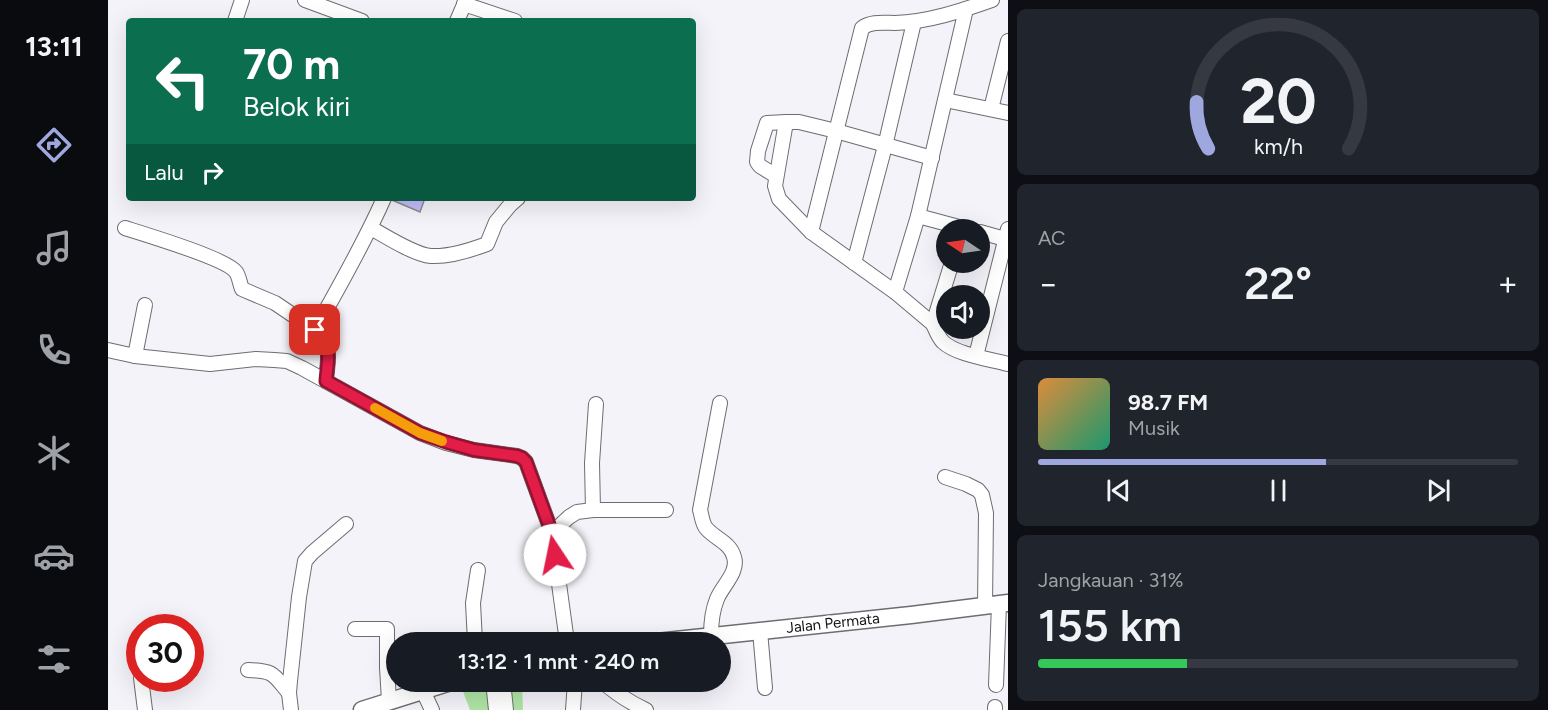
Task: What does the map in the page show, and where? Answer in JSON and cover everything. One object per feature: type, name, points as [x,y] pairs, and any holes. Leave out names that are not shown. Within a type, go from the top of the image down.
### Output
[{"type":"main road","name":"Jalan Permata","points":[[731,634],[997,604]]},
{"type":"main road","points":[[362,710],[420,692]]},
{"type":"street","points":[[236,18],[242,0]]},
{"type":"street","points":[[305,0],[355,18]]},
{"type":"street","points":[[811,232],[862,28],[869,24],[914,22],[992,0]]},
{"type":"street","points":[[458,18],[465,2],[507,18]]},
{"type":"street","points":[[895,292],[918,216],[966,9]]},
{"type":"street","points":[[854,263],[885,146],[914,22]]},
{"type":"street","points":[[991,109],[1008,41]]},
{"type":"street","points":[[945,100],[1008,113]]},
{"type":"street","points":[[786,122],[775,186],[779,199],[811,232],[895,292],[933,324],[940,337],[953,349],[1008,364]]},
{"type":"street","points":[[776,176],[760,166],[757,159],[767,123],[799,122],[932,158]]},
{"type":"street","points":[[315,330],[352,265],[383,201]]},
{"type":"street","points":[[371,228],[408,248],[430,256],[458,253],[487,244],[496,222],[515,201]]},
{"type":"street","points":[[918,216],[936,221]]},
{"type":"street","points":[[125,228],[194,251],[231,267],[237,273],[242,289],[275,303],[315,330],[326,344],[328,351],[326,381]]},
{"type":"street","points":[[976,356],[1007,234],[990,233]]},
{"type":"street","points":[[933,324],[949,273]]},
{"type":"street","points":[[135,356],[145,305]]},
{"type":"street","points":[[108,350],[135,356],[210,364],[256,359],[287,361],[420,433],[474,450],[522,458],[526,462],[552,533],[566,632]]},
{"type":"street","points":[[711,632],[711,622],[718,596],[734,570],[735,559],[729,546],[704,526],[700,510],[720,403]]},
{"type":"street","points":[[593,510],[592,463],[596,404]]},
{"type":"street","points":[[945,477],[966,484],[978,490],[982,495],[997,604],[996,685]]},
{"type":"street","points":[[552,533],[577,512],[666,510]]},
{"type":"street","points":[[291,710],[289,693],[305,561],[346,524]]},
{"type":"street","points":[[474,632],[473,603],[478,570]]},
{"type":"street","points":[[356,629],[387,629],[389,702]]},
{"type":"street","points":[[760,631],[765,688]]},
{"type":"street","points":[[248,670],[264,670],[271,673],[289,693]]},
{"type":"street","points":[[143,692],[145,710]]},
{"type":"street","points":[[423,692],[432,710]]},
{"type":"street","points":[[494,692],[496,710]]},
{"type":"street","points":[[505,692],[507,710]]},
{"type":"street","points":[[573,710],[574,692]]},
{"type":"street","points":[[614,692],[646,710]]},
{"type":"green space","points":[[463,692],[522,692],[523,710],[470,710]]},
{"type":"building","points":[[394,201],[424,201],[420,212]]},
{"type":"slow traffic","points":[[375,408],[420,433],[442,441]]},
{"type":"route","points":[[315,330],[326,344],[328,351],[326,381],[420,433],[474,450],[522,458],[526,462],[552,533],[555,555]]}]
